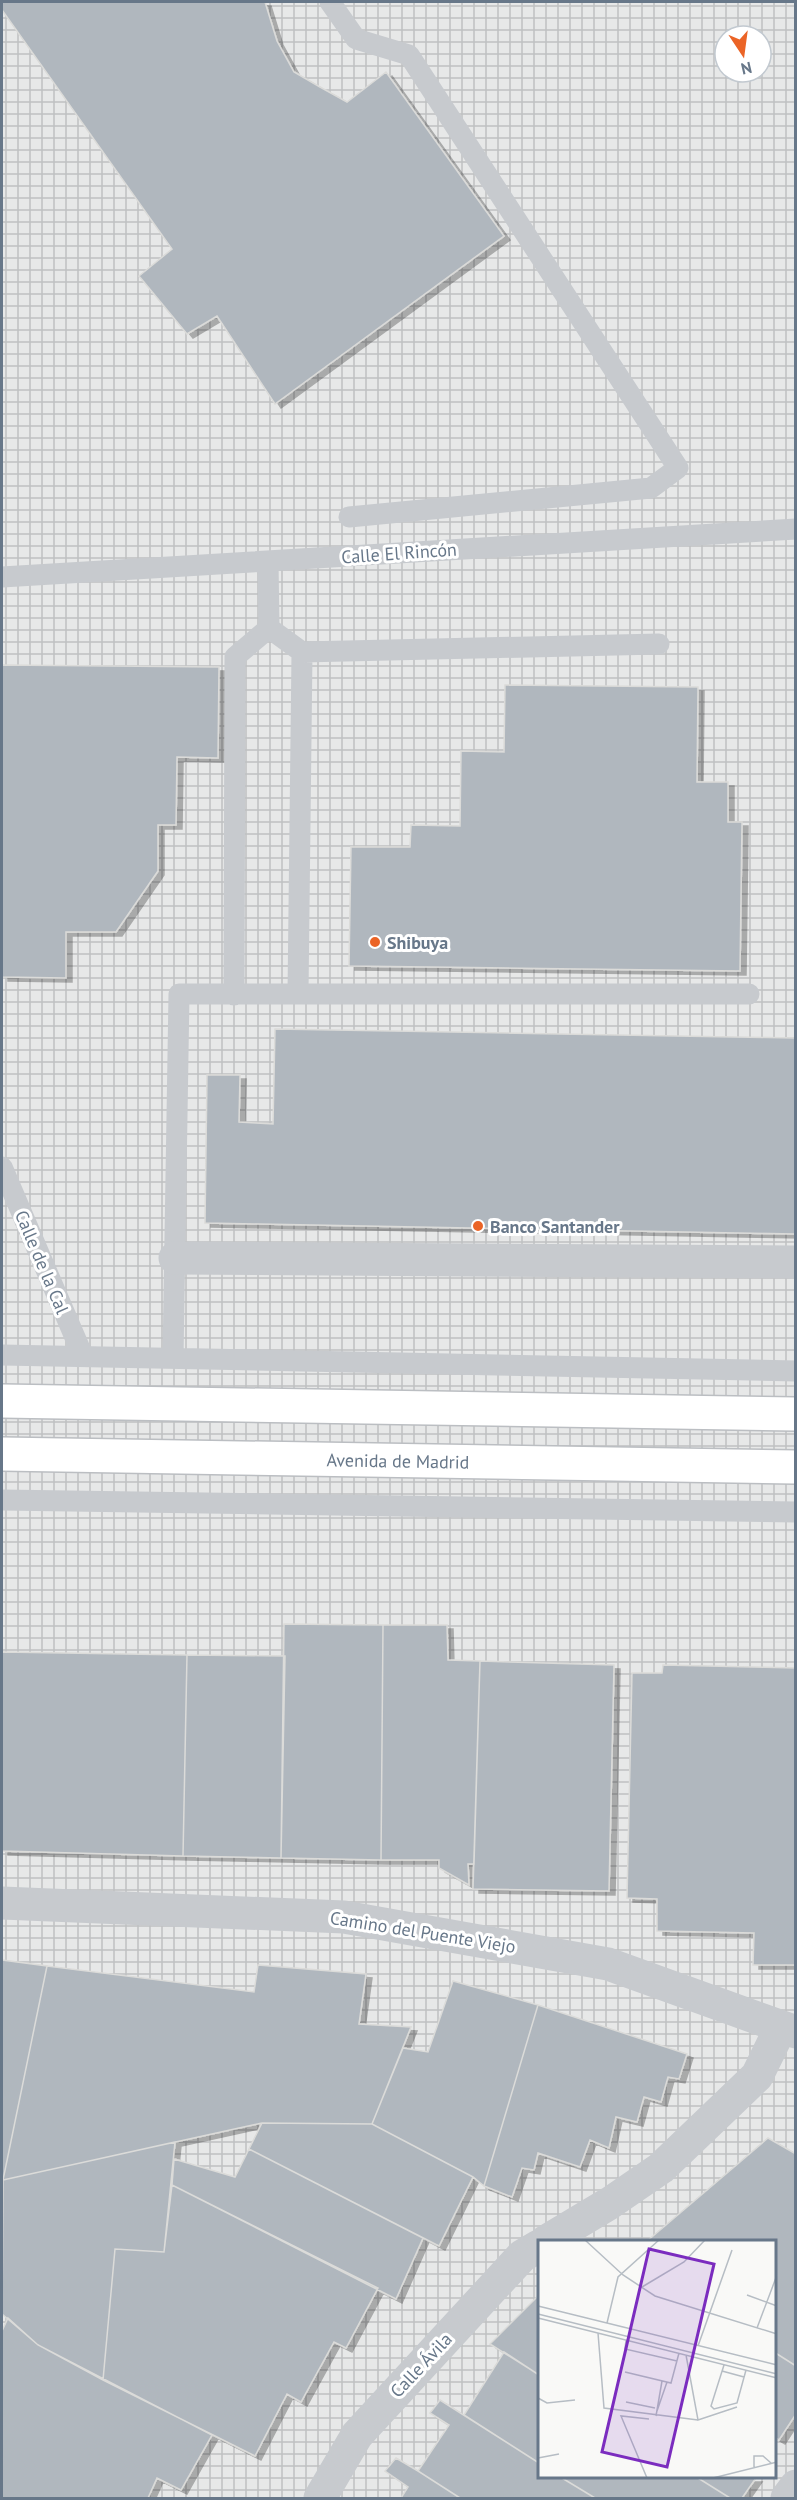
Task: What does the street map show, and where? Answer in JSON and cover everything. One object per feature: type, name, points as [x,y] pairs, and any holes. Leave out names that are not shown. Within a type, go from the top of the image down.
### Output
[{"type":"highway","points":[[2,1401],[795,1414]]},
{"type":"highway","name":"Avenida de Madrid","points":[[2,1454],[795,1467]]},
{"type":"street","points":[[175,1258],[795,1262]]},
{"type":"street","name":"Camino del Puente Viejo","points":[[2,1904],[344,1917],[608,1964],[788,2029]]},
{"type":"street","points":[[548,2240],[610,2203],[661,2168],[757,2076],[788,2029]]},
{"type":"street","name":"Calle Ávila","points":[[320,2499],[357,2435],[522,2256],[538,2247]]},
{"type":"street","points":[[787,2499],[795,2486]]},
{"type":"lane","points":[[330,2],[356,39],[409,55],[678,468],[651,488],[349,517]]},
{"type":"lane","name":"Calle El Rincón","points":[[2,578],[795,529]]},
{"type":"lane","points":[[268,561],[269,628]]},
{"type":"lane","points":[[269,628],[302,652],[659,644]]},
{"type":"lane","points":[[234,995],[235,657],[269,628]]},
{"type":"lane","points":[[298,994],[302,652]]},
{"type":"lane","points":[[173,1358],[179,994],[749,994]]},
{"type":"lane","name":"Calle de la Cal","points":[[2,1167],[83,1356]]},
{"type":"lane","points":[[2,1354],[795,1371]]},
{"type":"lane","points":[[2,1500],[795,1512]]},
{"type":"shaded area","points":[[2,2],[795,2],[795,2498],[2,2498]]},
{"type":"building","points":[[2,2],[265,2],[277,41],[294,72],[347,102],[386,72],[504,236],[275,404],[217,316],[187,334],[139,276],[172,249],[2,10]]},
{"type":"building","points":[[2,665],[219,667],[218,758],[177,757],[176,825],[158,825],[158,871],[116,932],[66,932],[66,978],[2,977]]},
{"type":"building","points":[[505,685],[698,687],[697,782],[728,782],[728,822],[742,822],[740,971],[349,966],[351,847],[410,847],[411,825],[460,826],[461,751],[504,752]]},
{"type":"building","points":[[275,1029],[796,1038],[796,1234],[205,1223],[207,1075],[240,1075],[239,1122],[273,1124]]},
{"type":"building","points":[[284,1624],[383,1625],[381,1860],[281,1858]]},
{"type":"building","points":[[383,1625],[447,1625],[448,1660],[480,1661],[474,1864],[468,1864],[469,1885],[439,1868],[439,1860],[381,1860]]},
{"type":"building","points":[[2,1652],[187,1655],[183,1856],[2,1851]]},
{"type":"building","points":[[187,1655],[285,1656],[281,1858],[183,1856]]},
{"type":"building","points":[[480,1661],[614,1665],[609,1891],[473,1889]]},
{"type":"building","points":[[663,1665],[796,1668],[796,1965],[753,1965],[754,1933],[657,1931],[657,1899],[627,1898],[632,1673],[662,1673]]},
{"type":"building","points":[[2,1960],[47,1966],[3,2180],[2,2180]]},
{"type":"building","points":[[258,1965],[366,1974],[359,2024],[411,2027],[372,2124],[262,2123],[3,2180],[47,1966],[254,1992]]},
{"type":"building","points":[[453,1981],[538,2005],[484,2186],[473,2177],[372,2124],[403,2048],[428,2052]]},
{"type":"building","points":[[538,2005],[687,2054],[679,2079],[668,2077],[661,2102],[644,2097],[637,2122],[616,2117],[609,2148],[590,2140],[580,2167],[538,2153],[534,2170],[522,2168],[512,2197],[484,2186]]},
{"type":"building","points":[[262,2123],[372,2124],[473,2177],[439,2246],[249,2149]]},
{"type":"building","points":[[768,2138],[796,2154],[796,2366],[776,2353],[776,2240],[648,2240]]},
{"type":"building","points":[[175,2142],[164,2252],[115,2249],[103,2380],[38,2345],[2,2314],[3,2180]]},
{"type":"building","points":[[249,2149],[423,2238],[396,2299],[172,2185],[174,2159],[235,2177]]},
{"type":"building","points":[[172,2185],[378,2288],[346,2348],[334,2342],[301,2402],[287,2394],[255,2456],[103,2380],[115,2249],[164,2252]]},
{"type":"building","points":[[538,2296],[538,2374],[490,2344]]},
{"type":"building","points":[[8,2318],[38,2345],[212,2435],[181,2490],[157,2478],[148,2498],[2,2498],[2,2331]]},
{"type":"building","points":[[504,2352],[538,2374],[538,2462],[464,2415]]},
{"type":"building","points":[[776,2353],[796,2366],[796,2414],[779,2440],[776,2438]]},
{"type":"building","points":[[440,2400],[538,2462],[538,2479],[564,2479],[595,2498],[460,2498],[418,2471],[449,2425],[430,2413]]},
{"type":"building","points":[[396,2458],[460,2498],[401,2498],[408,2487],[385,2471]]},
{"type":"building","points":[[564,2479],[700,2479],[730,2498],[595,2498]]},
{"type":"building","points":[[700,2479],[755,2479],[742,2498],[730,2498]]},
{"type":"place","name":"Shibuya","points":[[375,942]]},
{"type":"place","name":"Banco Santander","points":[[478,1226]]}]
